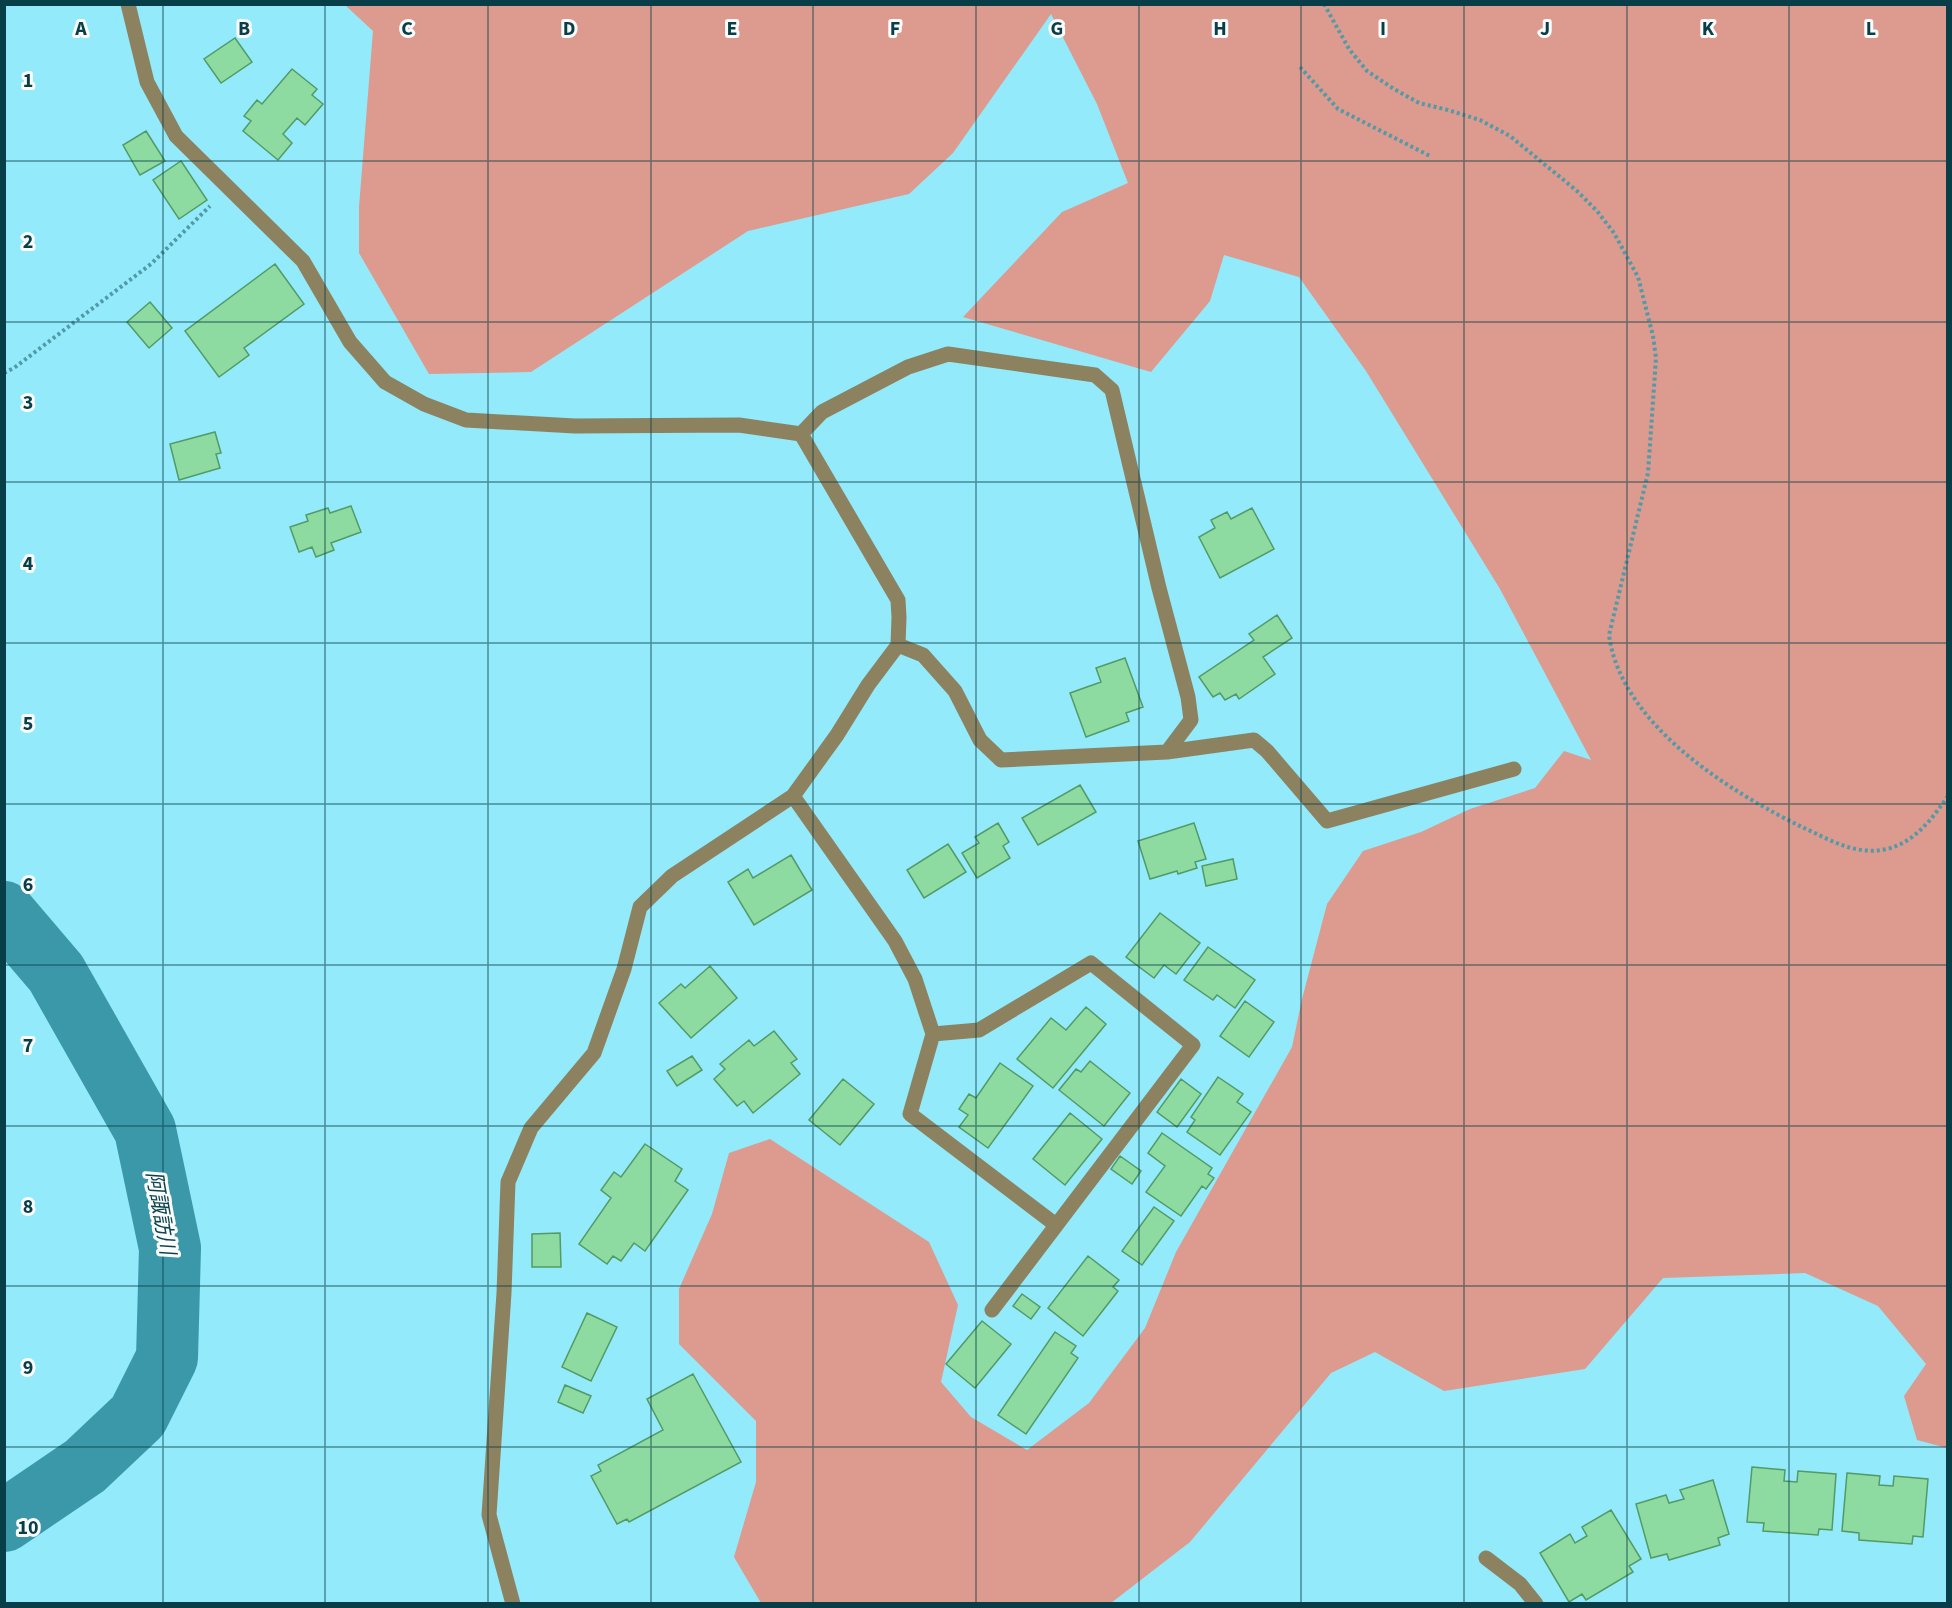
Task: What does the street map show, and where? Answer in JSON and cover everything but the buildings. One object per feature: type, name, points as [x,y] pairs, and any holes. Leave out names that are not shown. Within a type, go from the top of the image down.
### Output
[{"type":"street","points":[[128,4],[147,82],[176,136],[303,261],[350,342],[385,382],[424,404],[466,420],[575,426],[739,425],[801,434]]},
{"type":"street","points":[[801,434],[822,412],[908,367],[948,354],[1095,375],[1112,390],[1159,588],[1188,697],[1191,720],[1167,752]]},
{"type":"street","points":[[513,1604],[489,1515],[504,1293],[508,1182],[531,1128],[594,1053],[624,969],[640,907],[672,876],[793,796],[898,645],[900,618],[898,600],[801,434]]},
{"type":"street","points":[[898,645],[923,655],[955,691],[980,740],[1001,760],[1167,752],[1254,740],[1267,751],[1327,821],[1514,769]]},
{"type":"street","points":[[793,796],[895,942],[915,979],[933,1034],[910,1114],[1056,1225]]},
{"type":"street","points":[[933,1034],[979,1030],[1091,963],[1193,1045],[992,1310]]},
{"type":"street","points":[[1486,1558],[1520,1584],[1536,1604]]},
{"type":"path","points":[[1324,4],[1349,49],[1367,70],[1419,103],[1480,120],[1510,136],[1569,184],[1597,211],[1614,233],[1638,278],[1653,336],[1656,358],[1648,473],[1609,635],[1611,652],[1619,673],[1654,723],[1673,743],[1717,778],[1779,815],[1839,846],[1864,850],[1887,849],[1915,836],[1935,814],[1947,796]]},
{"type":"path","points":[[1300,67],[1338,109],[1430,156]]},
{"type":"path","points":[[4,373],[14,368],[151,264],[228,189]]},
{"type":"shaded area","points":[[345,5],[1947,5],[1947,1448],[1917,1440],[1904,1396],[1926,1364],[1878,1306],[1805,1273],[1663,1278],[1585,1369],[1444,1391],[1375,1352],[1331,1373],[1190,1542],[1111,1603],[761,1603],[734,1557],[756,1482],[756,1421],[679,1344],[679,1289],[712,1214],[729,1153],[770,1139],[929,1242],[958,1305],[941,1382],[971,1417],[1027,1450],[1089,1403],[1145,1328],[1176,1252],[1292,1047],[1327,904],[1363,851],[1421,832],[1470,809],[1535,788],[1564,751],[1591,760],[1500,589],[1366,371],[1299,277],[1224,255],[1210,301],[1151,372],[963,317],[1062,212],[1128,183],[1097,104],[1051,14],[953,153],[909,194],[748,231],[531,372],[429,374],[359,253],[359,207],[373,31]]},
{"type":"waterway","name":"阿諏訪川","points":[[4,912],[56,973],[145,1130],[170,1248],[167,1358],[138,1416],[85,1466],[4,1521]]}]
